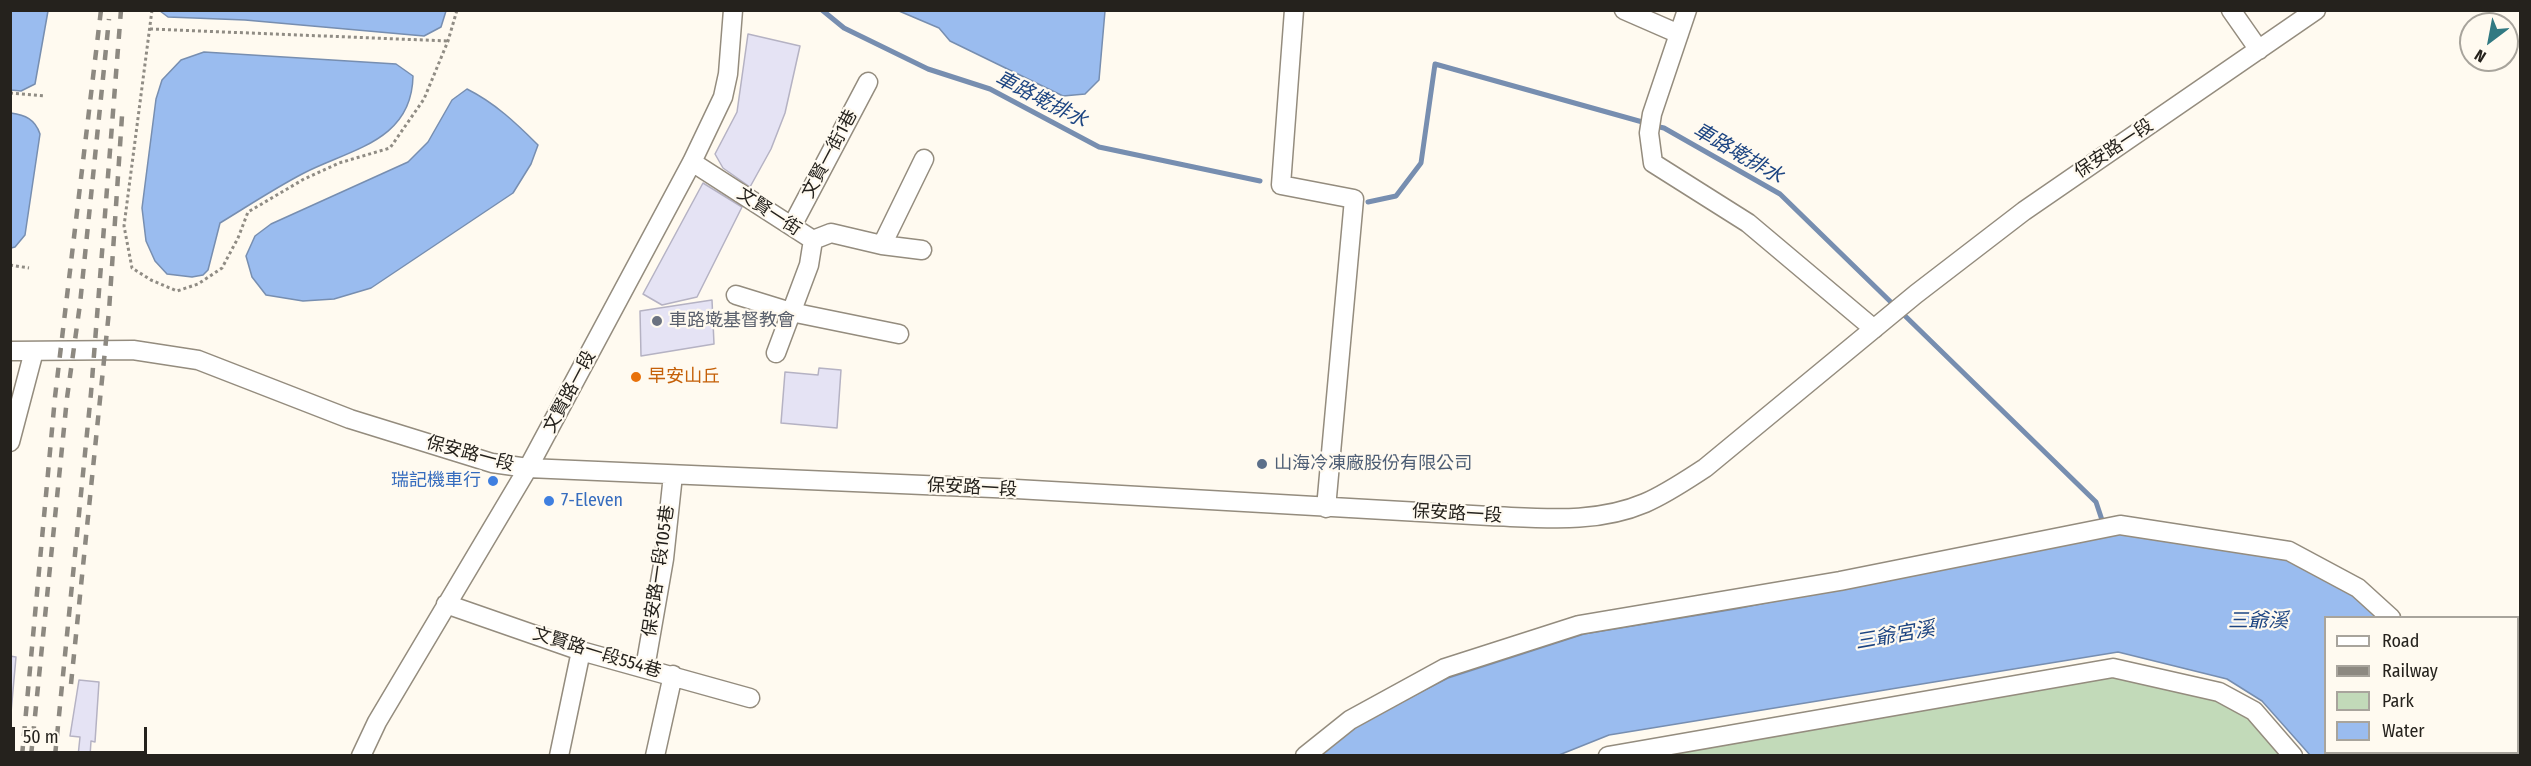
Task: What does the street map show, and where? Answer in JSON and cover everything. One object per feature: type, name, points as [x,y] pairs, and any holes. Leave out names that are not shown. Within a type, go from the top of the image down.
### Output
[{"type":"street","name":"文賢路一段","points":[[361,756],[377,722],[528,468],[692,162],[723,97],[728,74],[733,10]]},
{"type":"street","points":[[1294,10],[1281,185],[1354,199],[1326,508]]},
{"type":"street","points":[[1624,10],[1679,34]]},
{"type":"street","points":[[1688,10],[1652,114],[1649,133],[1653,163],[1748,223],[1877,327]]},
{"type":"street","points":[[2231,10],[2259,50]]},
{"type":"street","name":"保安路一段","points":[[21,351],[133,350],[198,360],[350,419],[492,463],[528,468],[1016,489],[1326,508],[1568,519],[1629,509],[1670,491],[1705,468],[1916,294],[2024,211],[2316,10]]},
{"type":"street","name":"文賢一街1巷","points":[[792,226],[868,82]]},
{"type":"street","points":[[882,245],[924,159]]},
{"type":"street","name":"文賢一街","points":[[692,162],[813,240],[831,233],[882,245],[922,250]]},
{"type":"street","points":[[776,353],[809,265],[813,240]]},
{"type":"street","points":[[736,295],[791,312],[899,334]]},
{"type":"street","points":[[10,442],[21,351]]},
{"type":"street","name":"保安路一段105巷","points":[[645,668],[664,559],[673,475]]},
{"type":"street","points":[[1305,756],[1350,720],[1445,668],[1579,625],[1840,581],[2120,525],[2289,551],[2358,588],[2389,616]]},
{"type":"street","name":"文賢路一段554巷","points":[[446,604],[581,651],[673,675],[750,699]]},
{"type":"street","points":[[559,756],[581,651]]},
{"type":"street","points":[[1608,756],[2113,668],[2219,692],[2254,711],[2293,756]]},
{"type":"street","points":[[655,756],[673,675]]},
{"type":"path","points":[[152,10],[124,225],[132,268],[151,280],[177,291],[198,284],[222,268],[238,238],[248,212],[339,163],[390,148],[424,99],[458,10]]},
{"type":"path","points":[[150,29],[448,41]]},
{"type":"path","points":[[10,93],[45,96]]},
{"type":"path","points":[[10,265],[29,268]]},
{"type":"green space","points":[[2113,668],[2219,692],[2293,756],[1608,756]]},
{"type":"water","points":[[11,10],[48,11],[35,84],[21,91],[11,90]]},
{"type":"water","points":[[160,11],[446,11],[441,27],[424,36],[245,20],[168,17]]},
{"type":"water","points":[[899,11],[1105,11],[1099,80],[1085,94],[1063,96],[950,41],[939,28]]},
{"type":"water","points":[[204,52],[396,64],[413,76],[410,98],[402,115],[390,129],[359,149],[293,179],[220,223],[208,270],[203,275],[192,277],[167,274],[155,261],[146,241],[142,208],[156,99],[162,80],[181,60]]},
{"type":"water","points":[[467,89],[496,107],[538,145],[531,164],[513,193],[371,288],[334,299],[303,301],[266,295],[252,277],[246,256],[255,236],[271,224],[408,162],[428,142],[452,100]]},
{"type":"water","points":[[11,113],[29,119],[40,134],[25,235],[15,247],[11,248]]},
{"type":"water","name":"三爺溪","points":[[2122,533],[2287,560],[2353,593],[2379,616],[2324,616],[2324,754],[2456,755],[2310,755],[2262,701],[2227,679],[2118,652],[1609,735],[1559,755],[1319,756],[1353,727],[1448,678],[1584,634],[1735,609]]},
{"type":"building","points":[[748,34],[800,46],[785,113],[771,149],[750,187],[723,168],[715,154],[737,112]]},
{"type":"building","points":[[703,183],[742,207],[697,297],[662,305],[643,294]]},
{"type":"building","points":[[712,300],[714,344],[641,356],[640,311]]},
{"type":"building","points":[[819,368],[841,370],[837,428],[781,423],[785,372],[818,375]]},
{"type":"building","points":[[10,656],[16,657],[10,724]]},
{"type":"building","points":[[79,680],[99,682],[95,742],[91,741],[90,756],[78,756],[80,737],[70,736]]},
{"type":"waterway","name":"車路墘排水","points":[[822,10],[844,28],[928,69],[990,89],[1099,147],[1260,181]]},
{"type":"waterway","name":"車路墘排水","points":[[1368,202],[1396,196],[1421,163],[1435,64],[1646,123]]},
{"type":"waterway","name":"車路墘排水","points":[[1655,126],[1664,128],[1780,194],[2096,502],[2103,523]]},
{"type":"railway","points":[[22,756],[55,397],[101,10]]},
{"type":"railway","points":[[55,756],[91,393],[121,10]]},
{"type":"railway","points":[[31,756],[67,398],[80,304],[109,19]]},
{"type":"railway","points":[[71,684],[109,311],[122,116]]},
{"type":"place","name":"車路墘基督教會","points":[[657,321]]},
{"type":"place","name":"早安山丘","points":[[636,377]]},
{"type":"place","name":"山海冷凍廠股份有限公司","points":[[1262,464]]},
{"type":"place","name":"瑞記機車行","points":[[493,481]]},
{"type":"place","name":"7-Eleven","points":[[549,501]]},
{"type":"water label","name":"三爺宮溪","points":[[1895,636]]}]
